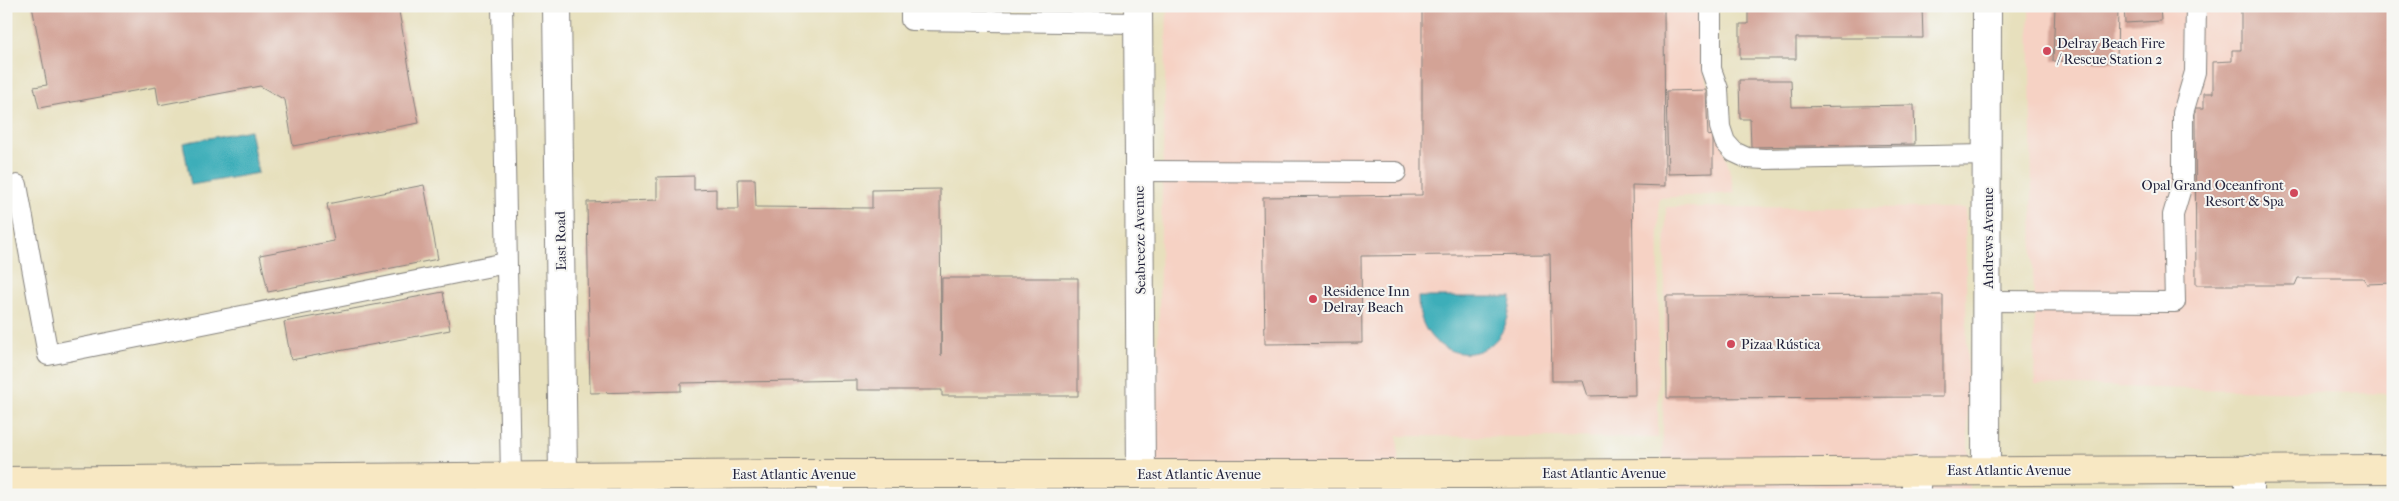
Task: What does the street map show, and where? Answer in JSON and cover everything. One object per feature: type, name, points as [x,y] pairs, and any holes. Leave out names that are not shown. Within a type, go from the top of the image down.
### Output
[{"type":"main road","name":"East Atlantic Avenue","points":[[6,481],[563,476],[830,484],[1141,474],[1424,484],[1916,483],[1986,471],[2249,482],[2393,469]]},
{"type":"street","name":"East Road","points":[[557,6],[563,476]]},
{"type":"street","name":"Andrews Avenue","points":[[1986,471],[1988,301],[1987,6]]},
{"type":"street","name":"Seabreeze Avenue","points":[[1138,15],[1141,474]]},
{"type":"lane","points":[[502,6],[511,477]]},
{"type":"lane","points":[[911,6],[911,20],[1025,14],[1138,15]]},
{"type":"lane","points":[[1711,6],[1711,69],[1718,89],[1720,127],[1725,142],[1734,152],[1747,158],[1765,160],[1988,155]]},
{"type":"lane","points":[[1988,301],[2175,302],[2174,215],[2183,181],[2183,113],[2195,72],[2196,6]]},
{"type":"lane","points":[[1139,172],[1396,172]]},
{"type":"lane","points":[[17,185],[48,355],[506,263]]},
{"type":"shaded area","points":[[1167,6],[1699,6],[1702,60],[1735,193],[1659,198],[1658,438],[1398,436],[1398,495],[1154,495]]},
{"type":"shaded area","points":[[2029,6],[2393,6],[2393,394],[2035,385]]},
{"type":"shaded area","points":[[1666,207],[1965,208],[1969,495],[1662,495]]},
{"type":"water","points":[[250,130],[258,173],[191,185],[183,143]]},
{"type":"water","points":[[1418,297],[1511,297],[1506,323],[1495,341],[1480,351],[1463,353],[1447,349],[1432,338],[1422,320]]},
{"type":"building","points":[[32,6],[398,6],[419,123],[293,146],[285,100],[260,86],[159,105],[156,87],[39,108],[34,87],[47,85]]},
{"type":"building","points":[[1422,6],[1664,6],[1665,186],[1632,185],[1635,395],[1588,396],[1583,381],[1552,381],[1550,254],[1361,256],[1362,343],[1265,344],[1263,197],[1422,195]]},
{"type":"building","points":[[1748,6],[1922,6],[1923,38],[1796,38],[1796,59],[1740,59],[1740,24],[1748,24]]},
{"type":"building","points":[[2055,6],[2118,6],[2117,62],[2053,61]]},
{"type":"building","points":[[2124,6],[2160,6],[2161,21],[2125,23]]},
{"type":"building","name":"Opal Grand Oceanfront Resort & Spa","points":[[2241,6],[2393,6],[2393,283],[2367,284],[2363,278],[2298,278],[2295,285],[2196,285],[2195,108],[2204,108],[2204,93],[2213,93],[2213,62],[2232,61],[2232,50],[2241,50]]},
{"type":"building","points":[[1739,80],[1791,80],[1792,107],[1914,105],[1915,144],[1751,147],[1750,119],[1740,119]]},
{"type":"building","points":[[1706,90],[1708,136],[1713,135],[1713,173],[1668,174],[1666,91]]},
{"type":"building","points":[[694,176],[694,190],[716,189],[716,209],[739,209],[738,179],[755,179],[756,207],[872,208],[872,190],[940,189],[941,356],[942,278],[1078,278],[1078,396],[942,396],[942,390],[857,390],[857,380],[681,383],[681,391],[590,393],[587,202],[657,200],[657,177]]},
{"type":"building","points":[[424,185],[438,259],[268,292],[260,255],[334,241],[327,204]]},
{"type":"building","points":[[443,292],[450,330],[291,360],[284,322]]},
{"type":"building","points":[[1943,295],[1943,397],[1667,398],[1666,296]]},
{"type":"place","name":"Delray Beach Fire / Rescue Station 2","points":[[2047,51]]},
{"type":"place","name":"Opal Grand Oceanfront Resort & Spa","points":[[2294,193]]},
{"type":"place","name":"Residence Inn Delray Beach","points":[[1313,299]]},
{"type":"place","name":"Pizaa Rústica","points":[[1731,344]]}]
